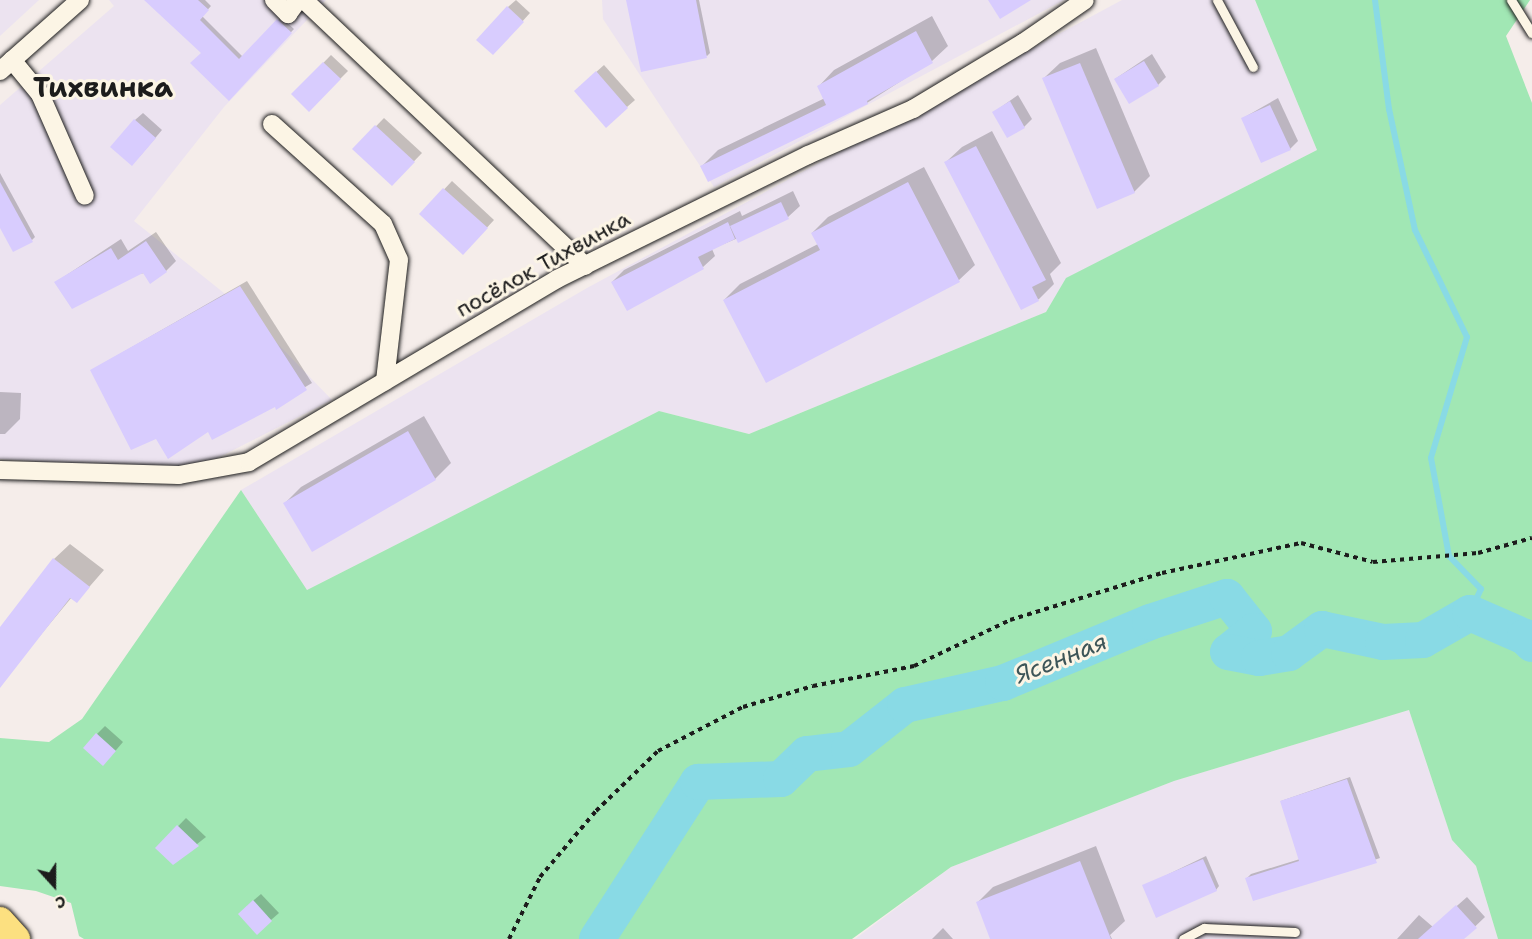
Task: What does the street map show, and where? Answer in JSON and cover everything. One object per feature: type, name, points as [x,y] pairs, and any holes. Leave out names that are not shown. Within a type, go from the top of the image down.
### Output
[{"type":"main road","points":[[0,921],[16,939]]},
{"type":"street","points":[[80,0],[6,65],[40,94],[85,196]]},
{"type":"street","points":[[274,0],[288,14],[298,0]]},
{"type":"street","points":[[304,0],[585,266]]},
{"type":"street","name":"посёлок Тихвинка","points":[[0,470],[178,475],[249,462],[585,266],[808,155],[913,109],[1023,43],[1085,0]]},
{"type":"street","points":[[272,124],[383,224],[399,260],[386,381]]},
{"type":"lane","points":[[1217,0],[1253,67]]},
{"type":"lane","points":[[1511,0],[1532,33]]},
{"type":"lane","points":[[1183,939],[1204,928],[1295,932]]},
{"type":"path","points":[[509,939],[540,877],[596,811],[658,751],[742,707],[813,686],[914,666],[1010,620],[1162,573],[1301,543],[1373,562],[1478,553],[1532,538]]},
{"type":"shaded area","points":[[0,0],[39,0],[0,36]]},
{"type":"shaded area","points":[[109,0],[326,0],[224,107],[134,221],[244,309],[332,400],[190,472],[0,459],[0,105],[114,6]]},
{"type":"shaded area","points":[[602,0],[1064,0],[714,187],[603,19]]},
{"type":"shaded area","points":[[1122,0],[1255,0],[1317,150],[1067,278],[1046,312],[749,434],[659,411],[307,590],[241,490],[587,288]]},
{"type":"shaded area","points":[[1409,710],[1452,840],[1476,866],[1498,939],[855,939],[951,867],[1174,781]]},
{"type":"green space","points":[[1255,0],[1530,0],[1506,36],[1532,103],[1532,939],[1498,939],[1476,866],[1452,840],[1409,710],[1174,781],[951,867],[852,939],[84,939],[79,936],[71,903],[36,891],[0,886],[0,738],[49,742],[82,719],[241,490],[307,590],[659,411],[749,434],[1046,312],[1066,278],[1317,150]]},
{"type":"building","points":[[144,0],[198,0],[209,10],[200,20],[239,59],[277,19],[292,33],[229,101],[190,63],[201,53]]},
{"type":"building","points":[[626,0],[696,0],[707,58],[641,72]]},
{"type":"building","points":[[988,0],[1031,0],[1000,19]]},
{"type":"building","points":[[507,6],[524,22],[493,55],[476,40]]},
{"type":"building","points":[[916,31],[933,63],[867,101],[868,104],[708,182],[700,166],[826,105],[817,86]]},
{"type":"building","points":[[1144,61],[1159,86],[1129,104],[1114,79]]},
{"type":"building","points":[[323,62],[341,79],[309,112],[291,94]]},
{"type":"building","points":[[1080,63],[1135,193],[1097,209],[1042,78]]},
{"type":"building","points":[[596,71],[628,108],[606,128],[574,91]]},
{"type":"building","points":[[1010,101],[1025,128],[1007,138],[992,112]]},
{"type":"building","points":[[1270,105],[1291,150],[1261,163],[1241,118]]},
{"type":"building","points":[[134,119],[156,138],[132,166],[110,147]]},
{"type":"building","points":[[375,125],[415,162],[392,186],[352,149]]},
{"type":"building","points":[[976,146],[1046,280],[1032,287],[1039,301],[1021,310],[944,162]]},
{"type":"building","points":[[0,182],[33,242],[13,252],[0,228]]},
{"type":"building","points":[[908,182],[960,282],[766,383],[723,300],[820,250],[811,233]]},
{"type":"building","points":[[443,188],[488,228],[463,255],[419,214]]},
{"type":"building","points":[[781,202],[789,219],[738,243],[730,226]]},
{"type":"building","points":[[728,222],[735,239],[698,257],[704,269],[627,311],[611,282]]},
{"type":"building","points":[[146,241],[167,272],[150,284],[143,273],[72,309],[54,282],[111,248],[118,260]]},
{"type":"building","points":[[240,286],[307,390],[276,410],[275,407],[212,440],[208,432],[168,459],[156,439],[131,450],[90,370]]},
{"type":"building","points":[[408,431],[436,480],[312,552],[283,503]]},
{"type":"building","points":[[53,558],[90,587],[77,603],[70,598],[0,688],[0,627]]},
{"type":"building","points":[[96,733],[116,751],[103,766],[83,748]]},
{"type":"building","points":[[1347,779],[1377,863],[1253,901],[1245,878],[1299,861],[1280,801]]},
{"type":"building","points":[[177,825],[199,846],[173,865],[155,848]]},
{"type":"building","points":[[1203,859],[1217,891],[1156,918],[1142,885]]},
{"type":"building","points":[[1080,861],[1111,939],[990,939],[976,902]]},
{"type":"building","points":[[253,900],[272,921],[257,935],[238,914]]},
{"type":"building","points":[[1456,905],[1477,928],[1464,939],[1418,939]]},
{"type":"waterway","points":[[1375,0],[1389,109],[1415,230],[1467,337],[1431,458],[1449,556],[1481,589],[1470,613]]},
{"type":"waterway","name":"Ясенная","points":[[597,939],[698,782],[781,779],[807,754],[849,749],[905,705],[1003,683],[1150,622],[1227,597],[1254,631],[1228,652],[1259,658],[1289,653],[1322,629],[1383,642],[1423,640],[1470,613],[1525,637],[1532,644]]},
{"type":"district","name":"Тихвинка","points":[[103,87]]}]
